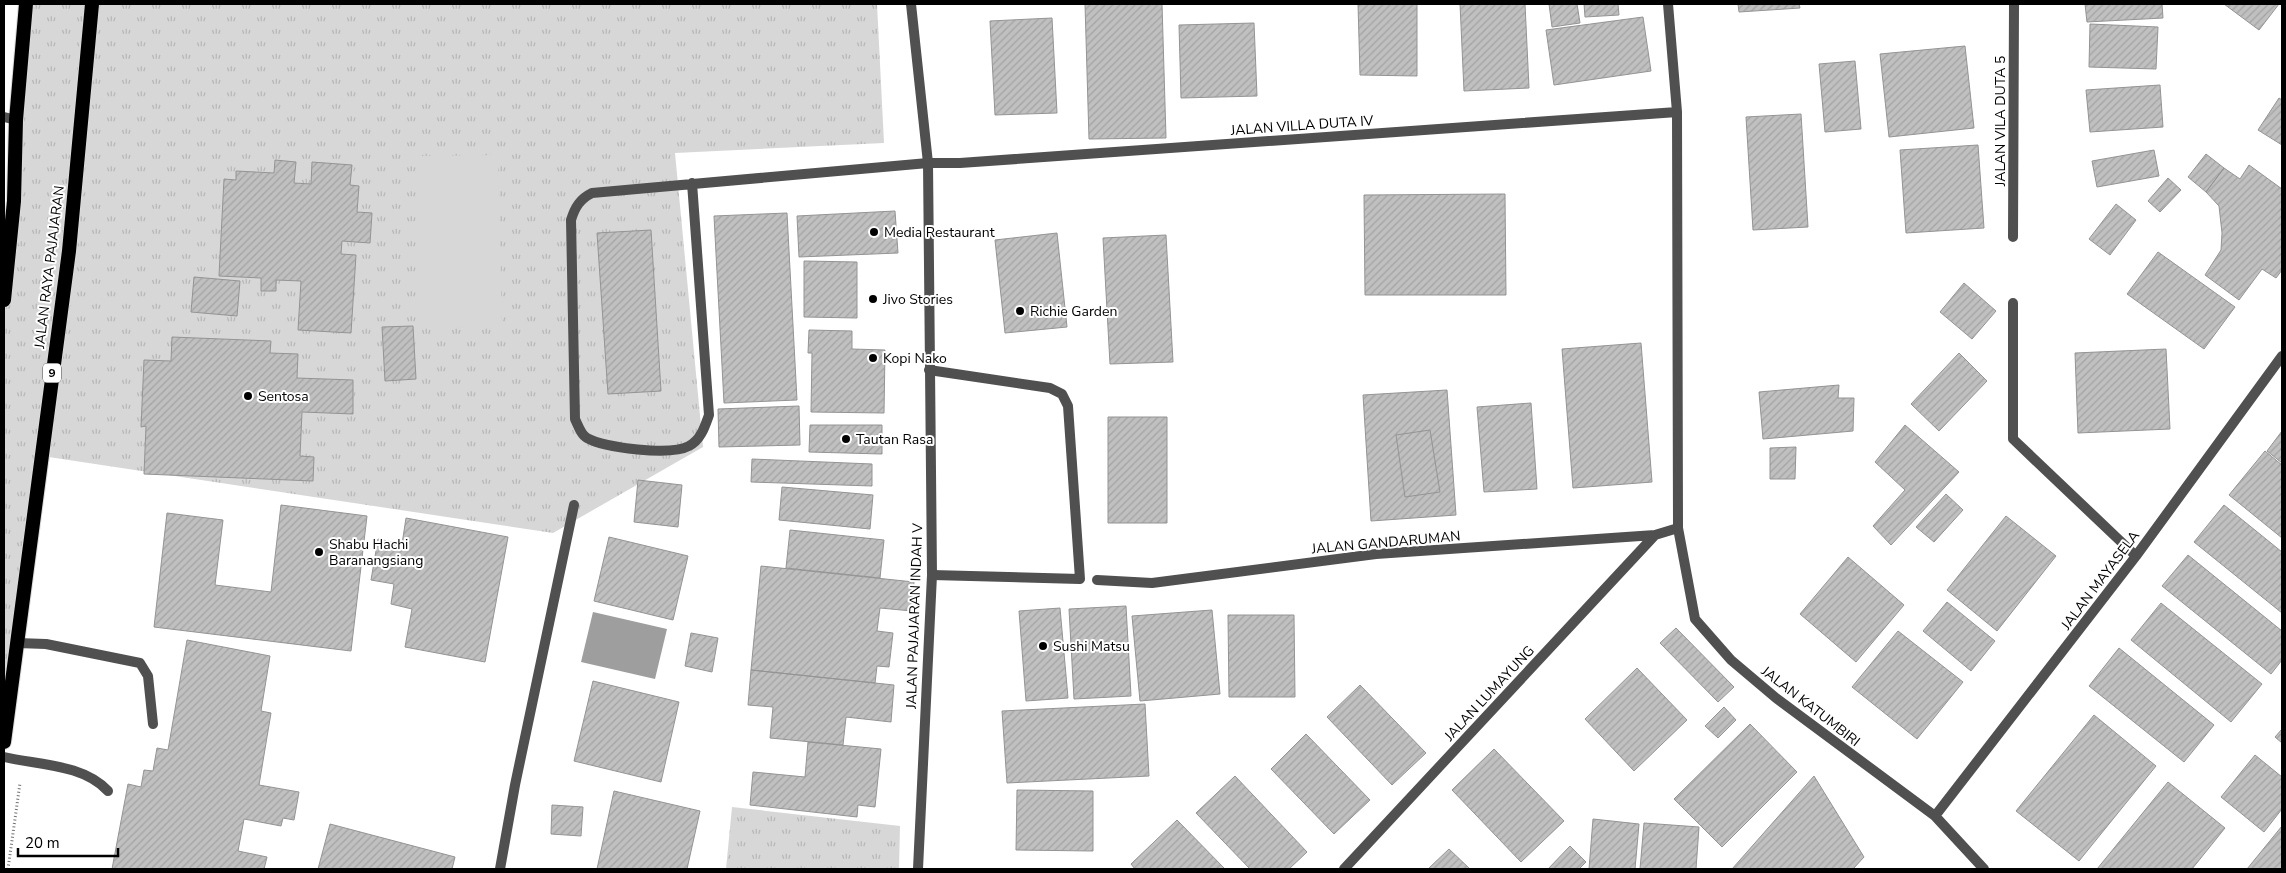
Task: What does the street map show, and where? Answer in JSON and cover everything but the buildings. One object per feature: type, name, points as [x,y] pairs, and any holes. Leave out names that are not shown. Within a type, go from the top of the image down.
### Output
[{"type":"highway","points":[[4,300],[9,200],[10,119],[26,4]]},
{"type":"highway","name":"JALAN RAYA PAJAJARAN","points":[[4,742],[70,241],[92,4]]},
{"type":"street","name":"JALAN PAJAJARAN INDAH V","points":[[911,4],[928,163],[932,575],[918,869]]},
{"type":"street","name":"JALAN KATUMBIRI","points":[[1668,4],[1677,112],[1678,528],[1695,619],[1725,653],[1776,698],[1935,816],[1984,869]]},
{"type":"street","name":"JALAN VILA DUTA 5","points":[[2013,238],[2014,4]]},
{"type":"street","name":"JALAN VILLA DUTA IV","points":[[692,183],[709,414],[706,424],[702,433],[689,446],[671,451],[604,446],[585,438],[574,419],[571,220],[574,209],[583,198],[592,193],[692,183],[928,163],[960,163],[1677,112]]},
{"type":"street","points":[[2013,303],[2013,439],[2136,556]]},
{"type":"street","name":"JALAN MAYASELA","points":[[1935,816],[2136,556],[2282,356]]},
{"type":"street","points":[[929,370],[1050,388],[1062,394],[1068,406],[1080,579],[932,575]]},
{"type":"street","points":[[500,869],[515,785],[574,505]]},
{"type":"street","name":"JALAN GANDARUMAN","points":[[1097,580],[1152,583],[1376,554],[1655,535],[1678,528]]},
{"type":"street","name":"JALAN LUMAYUNG","points":[[1344,869],[1655,535]]},
{"type":"street","points":[[17,643],[46,644],[140,663],[148,676],[152,724]]},
{"type":"street","points":[[4,757],[84,774],[98,780],[108,791]]},
{"type":"green space","points":[[26,4],[877,4],[884,143],[675,153],[703,447],[553,533],[42,456],[4,741],[4,290]]},
{"type":"green space","points":[[498,155],[502,325],[419,327],[419,156]]},
{"type":"green space","points":[[732,807],[900,826],[899,869],[726,869]]},
{"type":"shaded area","points":[[593,612],[667,629],[655,679],[581,662]]},
{"type":"place","name":"Media Restaurant","points":[[874,232]]},
{"type":"place","name":"Jivo Stories","points":[[873,299]]},
{"type":"place","name":"Richie Garden","points":[[1020,311]]},
{"type":"place","name":"Kopi Nako","points":[[873,358]]},
{"type":"place","name":"Sentosa","points":[[248,396]]},
{"type":"place","name":"Tautan Rasa","points":[[846,439]]},
{"type":"place","name":"Shabu Hachi Baranangsiang","points":[[319,552]]},
{"type":"place","name":"Sushi Matsu","points":[[1043,646]]}]
